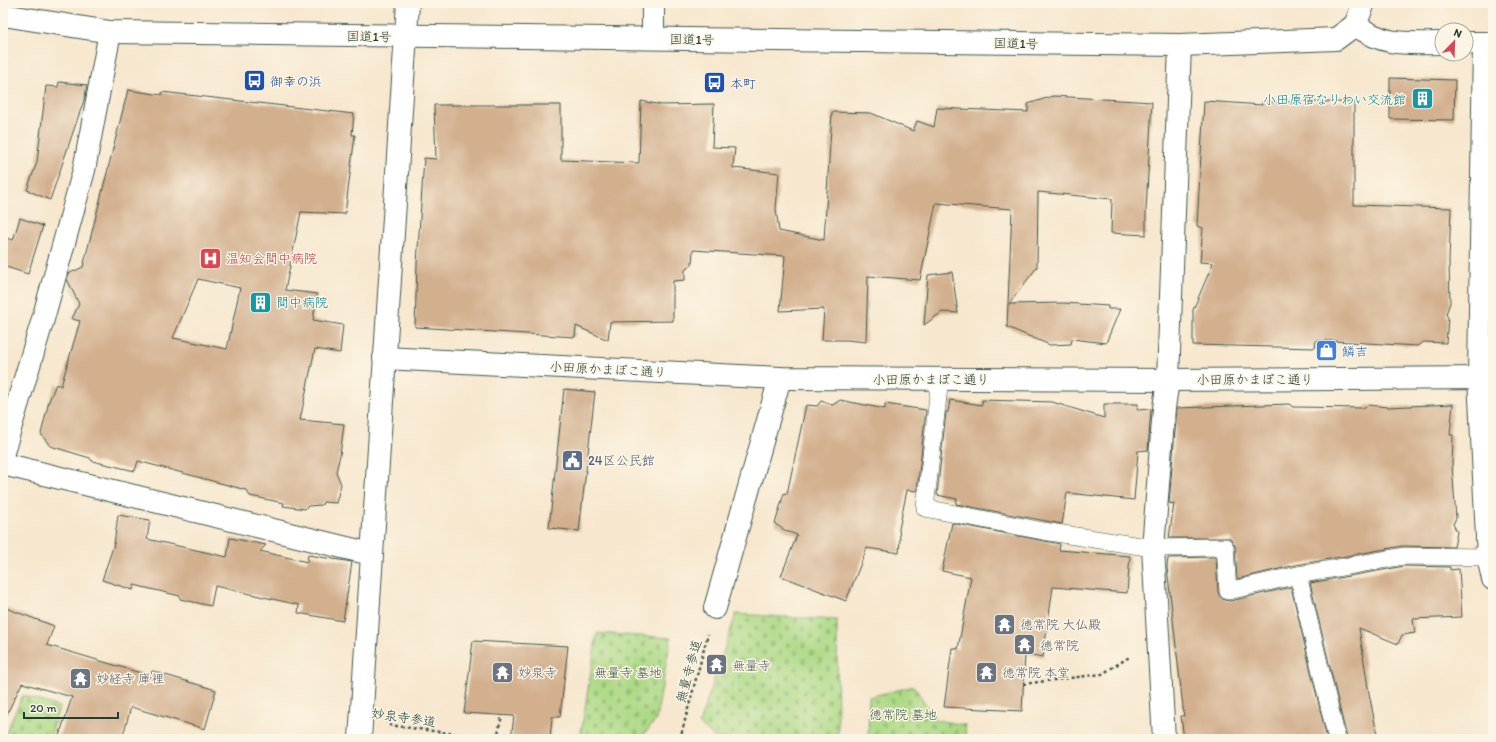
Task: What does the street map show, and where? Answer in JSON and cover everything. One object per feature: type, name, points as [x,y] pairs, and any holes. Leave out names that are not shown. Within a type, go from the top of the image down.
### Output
[{"type":"main road","points":[[360,730],[408,3]]},
{"type":"main road","points":[[653,3],[653,38]]},
{"type":"main road","points":[[1364,3],[1356,25],[1372,36],[1394,43],[1434,43]]},
{"type":"main road","name":"国道1号","points":[[3,15],[110,32],[1180,45],[1336,39],[1356,25]]},
{"type":"main road","points":[[3,452],[43,319],[84,170],[110,32]]},
{"type":"main road","points":[[1481,43],[1488,557],[1493,579]]},
{"type":"main road","points":[[1164,739],[1153,548],[1164,408],[1168,380],[1180,45]]},
{"type":"main road","name":"小田原かまぼこ通り","points":[[384,358],[780,378],[1168,380],[1486,378]]},
{"type":"main road","points":[[715,608],[780,378]]},
{"type":"main road","points":[[3,464],[371,554]]},
{"type":"lane","points":[[940,379],[925,508],[1043,531],[1153,548],[1225,547],[1228,591],[1298,575],[1404,556],[1488,557]]},
{"type":"lane","points":[[1298,575],[1337,739]]},
{"type":"path","name":"無量寺参道","points":[[680,739],[715,608]]},
{"type":"path","points":[[1023,684],[1102,674],[1158,640]]},
{"type":"path","points":[[497,739],[502,715]]},
{"type":"path","name":"妙泉寺参道","points":[[360,730],[492,739]]},
{"type":"green space","points":[[736,614],[837,620],[838,739],[716,739],[699,724]]},
{"type":"green space","name":"無量寺 墓地","points":[[597,633],[671,638],[656,720],[640,739],[580,739]]},
{"type":"green space","name":"徳常院 墓地","points":[[914,686],[936,720],[965,725],[966,739],[868,739],[869,697]]},
{"type":"green space","points":[[23,695],[59,707],[50,739],[3,739]]},
{"type":"building","name":"小田原宿なりわい交流館","points":[[1390,78],[1455,80],[1454,120],[1390,119]]},
{"type":"building","points":[[59,82],[87,85],[85,97],[50,200],[27,190],[37,162],[46,86],[58,87]]},
{"type":"building","points":[[128,90],[162,95],[162,92],[354,114],[352,135],[355,135],[345,214],[301,212],[285,290],[317,294],[313,320],[343,325],[340,353],[315,349],[300,420],[344,424],[336,472],[341,484],[336,503],[323,502],[322,505],[308,506],[305,509],[283,506],[284,503],[250,496],[246,490],[138,461],[135,471],[92,461],[90,458],[50,446],[41,434],[49,401],[56,384],[61,386],[80,321],[72,319],[79,304],[67,279],[68,274],[83,267]],"holes":[[[198,279],[240,288],[227,349],[173,338]]]},
{"type":"building","points":[[1053,96],[1152,102],[1146,235],[1111,233],[1112,199],[1038,192],[1037,267],[1009,304],[1063,303],[1108,306],[1108,309],[1120,309],[1106,343],[1072,339],[1071,344],[1050,345],[1007,327],[1012,209],[936,203],[920,280],[868,276],[866,342],[822,340],[824,309],[780,311],[785,256],[693,250],[692,265],[685,270],[685,280],[673,281],[673,321],[610,322],[608,340],[576,326],[575,337],[415,327],[417,264],[424,158],[436,159],[434,105],[561,105],[561,160],[639,163],[641,101],[662,105],[714,104],[712,147],[735,148],[733,168],[779,173],[776,209],[779,231],[824,240],[832,112],[871,113],[913,131],[917,121],[934,127],[937,108],[1028,112],[1028,104]]},
{"type":"building","points":[[1204,101],[1262,105],[1262,102],[1354,102],[1354,205],[1451,208],[1449,261],[1450,303],[1446,314],[1448,318],[1446,343],[1424,342],[1417,346],[1316,340],[1315,348],[1193,345],[1193,310],[1213,263],[1200,262],[1203,228],[1197,226]]},
{"type":"building","points":[[20,218],[43,226],[28,274],[3,266],[3,237],[13,240]]},
{"type":"building","points":[[952,272],[958,313],[942,312],[924,325],[928,275]]},
{"type":"building","name":"24区公民館","points":[[564,389],[595,392],[579,531],[549,528]]},
{"type":"building","points":[[840,400],[885,409],[885,404],[926,410],[917,491],[907,490],[899,529],[899,553],[867,548],[846,601],[781,576],[797,535],[786,531],[775,524],[784,493],[787,494],[806,405],[817,406],[821,401],[833,405]]},
{"type":"building","points":[[950,400],[982,405],[982,400],[1052,402],[1104,418],[1104,404],[1138,404],[1137,410],[1151,409],[1148,450],[1138,451],[1134,500],[1067,493],[1062,524],[956,504],[957,499],[937,495],[946,412],[948,412]]},
{"type":"building","points":[[1289,404],[1293,407],[1363,408],[1368,405],[1388,407],[1453,404],[1450,435],[1453,435],[1452,466],[1456,518],[1453,524],[1457,532],[1454,547],[1402,546],[1296,565],[1237,579],[1235,546],[1230,538],[1169,538],[1174,504],[1169,503],[1177,408]]},
{"type":"building","points":[[118,515],[150,520],[147,539],[227,557],[230,538],[266,545],[260,551],[307,562],[308,555],[352,562],[343,621],[298,613],[299,605],[215,586],[211,606],[180,599],[180,596],[134,585],[133,590],[102,580],[114,544]]},
{"type":"building","points":[[952,523],[1060,544],[1059,550],[1130,556],[1127,593],[1053,587],[1043,657],[1025,654],[1022,711],[944,707],[952,648],[958,649],[971,577],[942,571]]},
{"type":"building","points":[[1216,557],[1218,592],[1220,597],[1224,600],[1230,601],[1291,587],[1327,739],[1184,739],[1181,716],[1184,716],[1167,567],[1168,558]]},
{"type":"building","points":[[1405,566],[1450,567],[1450,570],[1459,569],[1462,617],[1413,619],[1415,633],[1402,635],[1398,644],[1359,628],[1368,688],[1378,739],[1347,739],[1310,583]]},
{"type":"building","points":[[3,607],[54,626],[47,645],[151,676],[152,671],[216,690],[205,729],[131,707],[122,739],[58,739],[72,697],[22,683],[3,722]]},
{"type":"building","points":[[473,641],[568,646],[560,717],[552,717],[550,739],[511,739],[514,716],[464,713]]},
{"type":"place","name":"御幸の浜","points":[[254,81]]},
{"type":"place","name":"本町","points":[[714,83]]},
{"type":"place","name":"小田原宿なりわい交流館","points":[[1422,99]]},
{"type":"place","name":"温知会間中病院","points":[[211,258]]},
{"type":"place","name":"間中病院","points":[[260,302]]},
{"type":"place","name":"鱗吉","points":[[1327,351]]},
{"type":"place","name":"24区公民館","points":[[572,460]]},
{"type":"place","name":"徳常院 大仏殿","points":[[1005,624]]},
{"type":"place","name":"徳常院","points":[[1024,645]]},
{"type":"place","name":"無量寺","points":[[717,665]]},
{"type":"place","name":"妙泉寺","points":[[502,672]]},
{"type":"place","name":"徳常院 本堂","points":[[986,672]]},
{"type":"place","name":"妙経寺 庫裡","points":[[81,678]]}]
